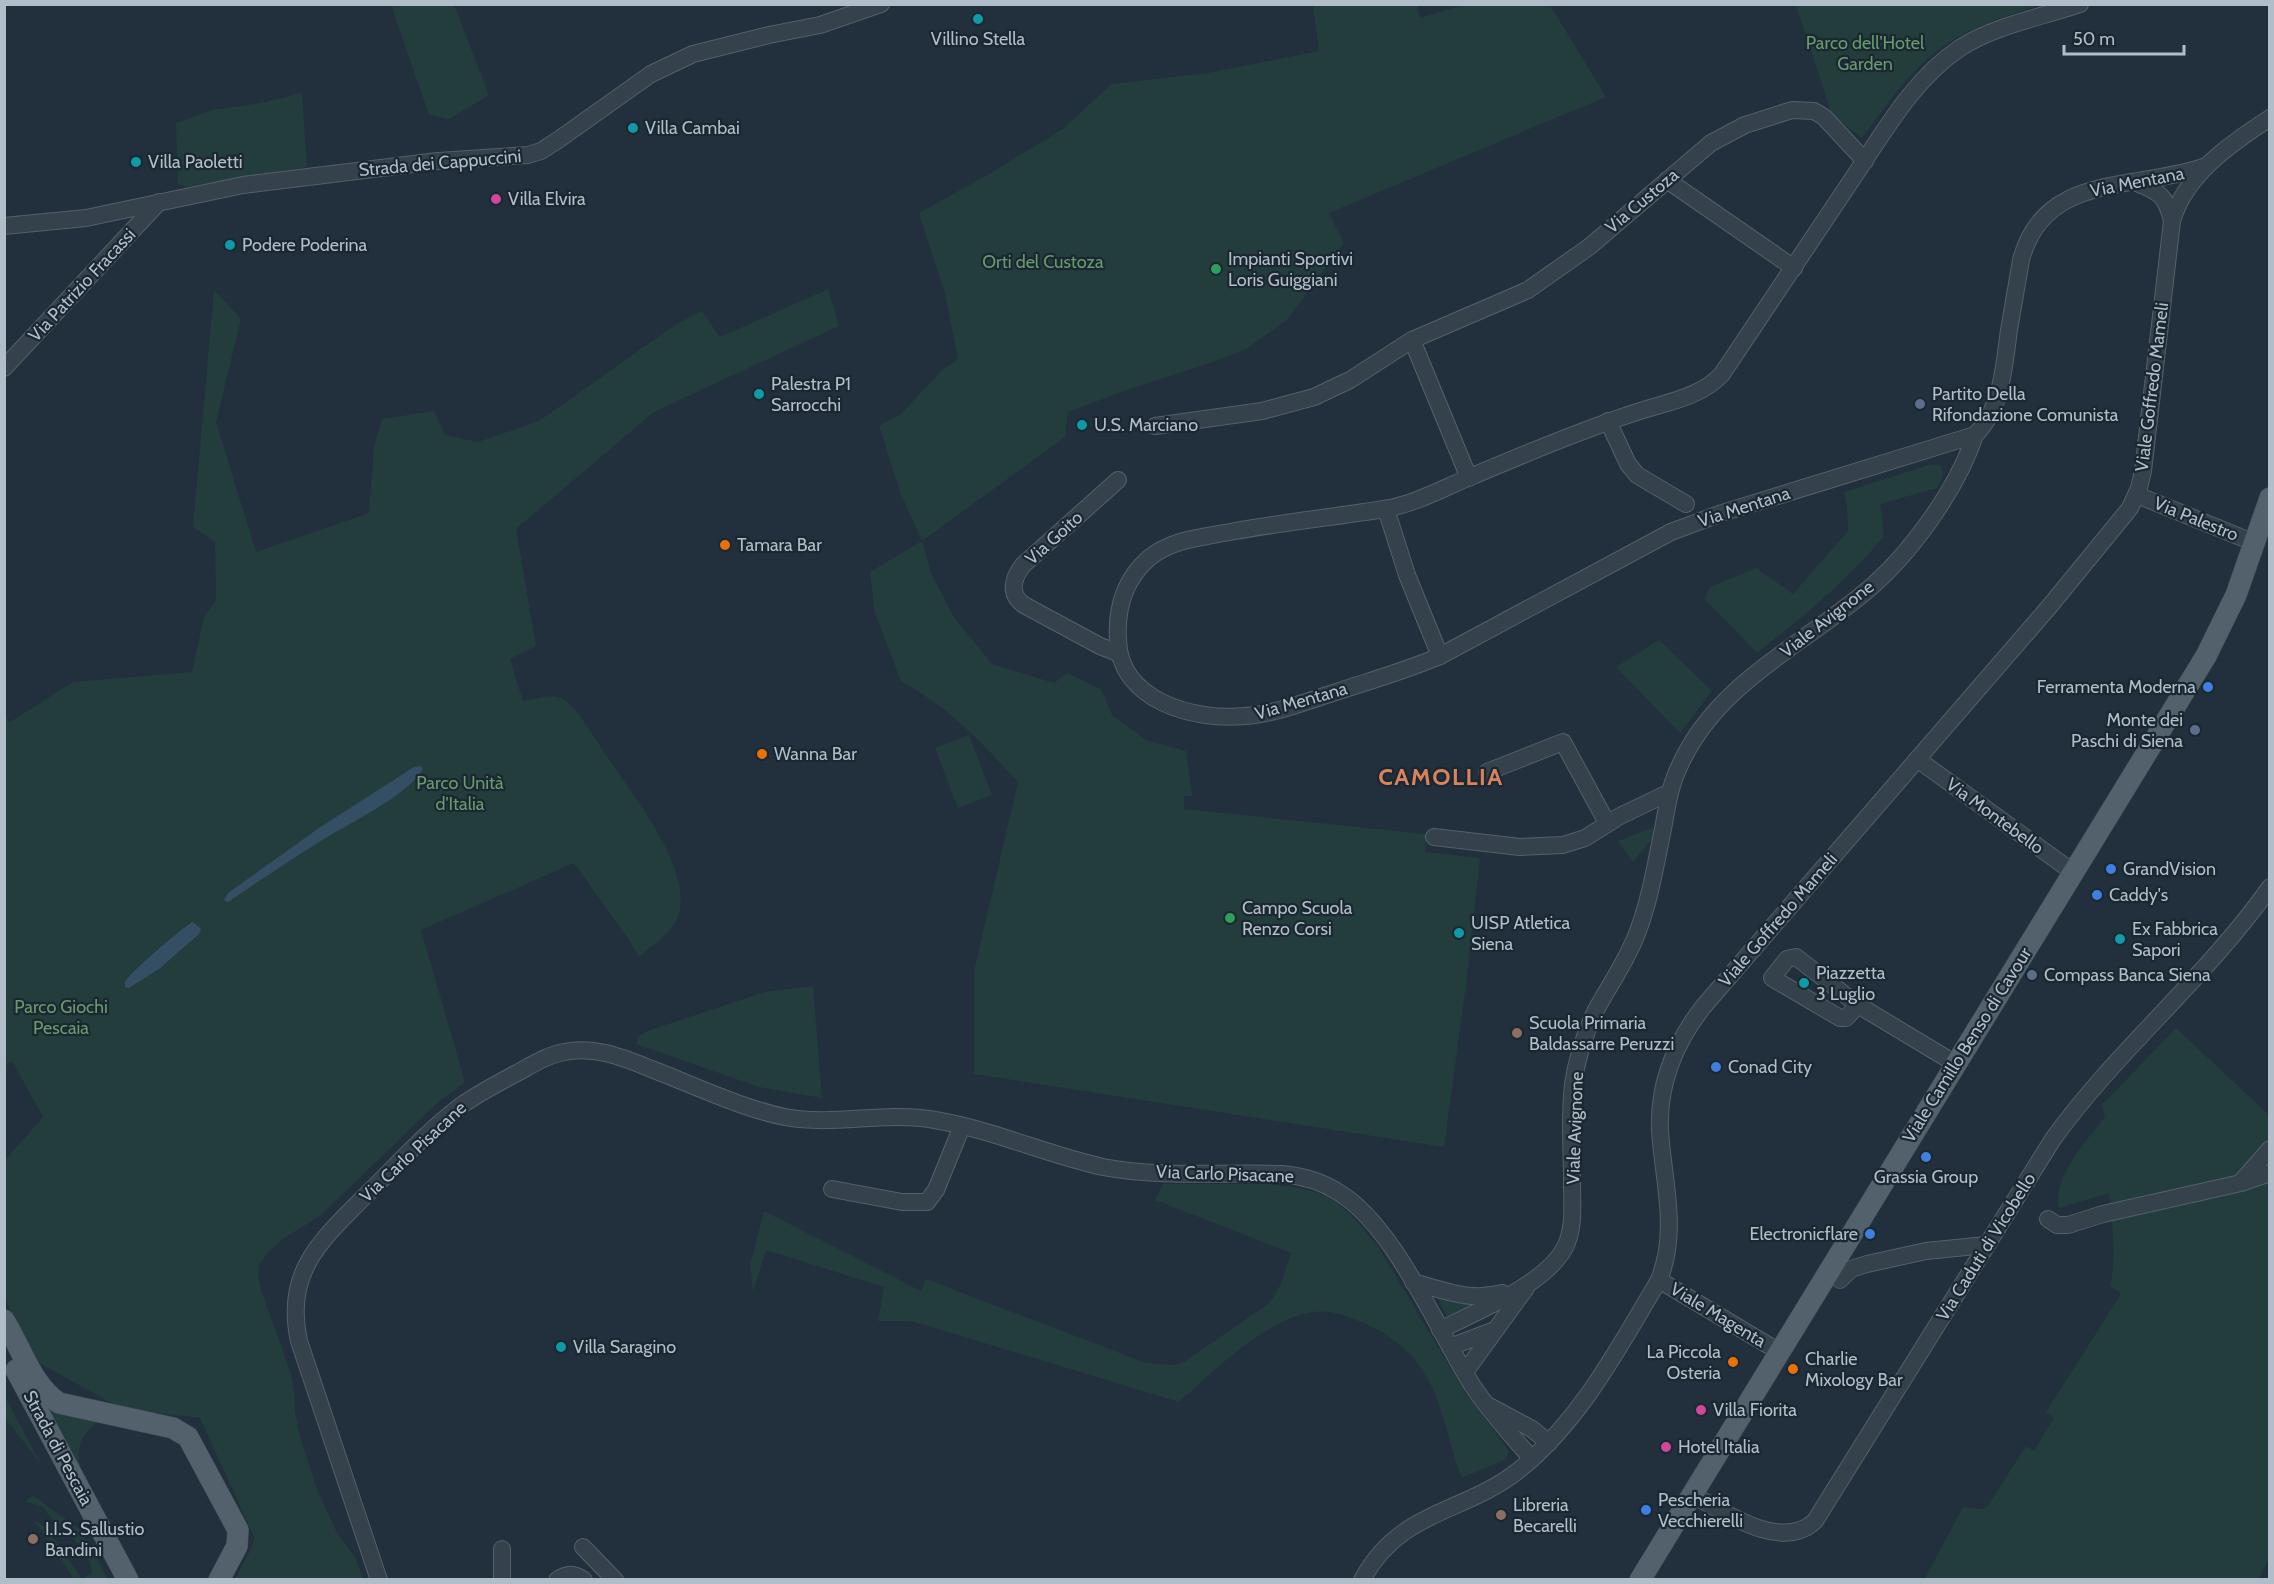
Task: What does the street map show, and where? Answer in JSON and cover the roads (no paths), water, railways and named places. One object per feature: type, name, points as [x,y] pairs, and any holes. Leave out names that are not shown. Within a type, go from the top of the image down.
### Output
[{"type":"main road","name":"Viale Camillo Benso di Cavour","points":[[1640,1580],[2212,644],[2236,595],[2270,498]]},
{"type":"main road","name":"Strada di Pescaia","points":[[4,1320],[40,1385],[48,1396],[59,1404],[173,1428],[182,1431],[191,1440],[238,1530],[235,1550],[219,1580]]},
{"type":"main road","name":"Strada di Pescaia","points":[[4,1349],[128,1580]]},
{"type":"street","name":"Strada dei Cappuccini","points":[[4,226],[86,218],[243,185],[405,164],[528,155],[549,146],[651,75],[693,54],[820,25],[881,4]]},
{"type":"street","name":"Via Mentana","points":[[2080,4],[1995,32],[1960,49],[1936,68],[1906,100],[1722,374],[1710,386],[1693,394],[1608,421],[1469,477],[1414,502],[1386,509],[1274,524],[1178,541],[1161,549],[1132,575],[1126,588],[1118,619],[1118,653],[1128,676],[1148,695],[1164,703],[1198,713],[1230,717],[1263,713],[1312,700],[1411,668],[1440,656],[1671,532],[1722,513],[1975,435],[1987,420],[1997,396],[2021,261],[2026,245],[2033,232],[2051,211],[2068,198],[2101,187],[2174,176],[2206,166]]},
{"type":"street","name":"Via Custoza","points":[[1155,426],[1262,411],[1306,400],[1350,380],[1412,340],[1541,282],[1589,247],[1711,143],[1745,125],[1798,109],[1814,111],[1824,117],[1865,161]]},
{"type":"street","name":"Viale Goffredo Mameli","points":[[1362,1580],[1380,1552],[1407,1528],[1497,1486],[1532,1459],[1549,1443],[1584,1401],[1659,1280],[1666,1260],[1670,1224],[1660,1132],[1661,1107],[1667,1071],[1676,1048],[1703,1007],[2118,524],[2137,495],[2145,460],[2172,221],[2181,199],[2206,166],[2270,118]]},
{"type":"street","points":[[1667,180],[1794,268]]},
{"type":"street","points":[[2134,183],[2152,189],[2162,196],[2172,221]]},
{"type":"street","name":"Via Patrizio Fracassi","points":[[4,368],[160,201]]},
{"type":"street","points":[[1412,340],[1469,477]]},
{"type":"street","points":[[1608,421],[1628,464],[1637,475],[1686,504]]},
{"type":"street","name":"Viale Avignone","points":[[1440,1330],[1528,1284],[1551,1265],[1564,1250],[1570,1231],[1572,1096],[1579,1056],[1596,1011],[1638,931],[1657,861],[1670,792],[1686,752],[1699,731],[1724,701],[1866,591],[1908,548],[1960,472],[1975,435]]},
{"type":"street","name":"Via Goito","points":[[1118,480],[1023,565],[1015,578],[1013,590],[1017,600],[1024,605],[1118,653]]},
{"type":"street","name":"Via Palestro","points":[[2137,495],[2255,543]]},
{"type":"street","points":[[1386,509],[1407,575],[1440,656]]},
{"type":"street","points":[[1487,772],[1563,742],[1607,823]]},
{"type":"street","name":"Via Montebello","points":[[1917,759],[2073,872]]},
{"type":"street","points":[[1434,837],[1520,847],[1544,847],[1575,842],[1593,834],[1607,823],[1670,792]]},
{"type":"street","name":"Via Caduti di Vicobello","points":[[1691,1494],[1748,1523],[1775,1533],[1791,1533],[1812,1524],[1825,1508],[2041,1158],[2072,1114],[2207,964],[2270,887]]},
{"type":"street","points":[[2253,910],[2270,906]]},
{"type":"street","points":[[1858,1005],[1846,1018],[1840,1018],[1772,978],[1787,959],[1796,957],[1858,1005],[1956,1064]]},
{"type":"street","name":"Via Carlo Pisacane","points":[[379,1580],[302,1353],[295,1315],[296,1292],[302,1271],[325,1238],[432,1131],[463,1104],[546,1058],[565,1052],[584,1050],[622,1058],[783,1117],[820,1120],[908,1117],[962,1126],[1079,1161],[1116,1169],[1149,1172],[1282,1174],[1314,1180],[1339,1192],[1363,1211],[1380,1230],[1497,1421],[1532,1459]]},
{"type":"street","points":[[832,1189],[915,1203],[927,1202],[936,1190],[962,1126]]},
{"type":"street","points":[[2241,1183],[2270,1149]]},
{"type":"street","points":[[2048,1219],[2057,1225],[2064,1225],[2241,1183],[2270,1173]]},
{"type":"street","points":[[1840,1280],[1851,1269],[1867,1264],[1926,1251],[1986,1245]]},
{"type":"street","name":"Viale Magenta","points":[[1659,1280],[1778,1351]]},
{"type":"street","name":"Viale Avignone","points":[[1413,1282],[1474,1297],[1499,1294],[1528,1284]]},
{"type":"street","name":"Viale Avignone","points":[[1465,1372],[1528,1284]]},
{"type":"street","points":[[1450,1347],[1495,1330]]},
{"type":"street","name":"Via Carlo Pisacane","points":[[1486,1404],[1532,1429],[1549,1443]]},
{"type":"street","points":[[583,1547],[615,1580]]},
{"type":"street","points":[[502,1549],[502,1580]]},
{"type":"street","points":[[556,1580],[569,1574],[584,1580]]},
{"type":"water","points":[[421,766],[423,769],[416,778],[394,797],[231,900],[227,902],[224,900],[228,893],[319,828],[414,767]]},
{"type":"water","points":[[193,922],[201,929],[199,934],[159,969],[129,988],[125,987],[126,980],[140,966]]},
{"type":"place","name":"Villino Stella","points":[[978,19]]},
{"type":"place","name":"Villa Cambai","points":[[633,128]]},
{"type":"place","name":"Villa Paoletti","points":[[136,162]]},
{"type":"place","name":"Villa Elvira","points":[[496,199]]},
{"type":"place","name":"Podere Poderina","points":[[230,245]]},
{"type":"place","name":"Impianti Sportivi Loris Guiggiani","points":[[1216,269]]},
{"type":"place","name":"Palestra P1 Sarrocchi","points":[[759,394]]},
{"type":"place","name":"Partito Della Rifondazione Comunista","points":[[1920,404]]},
{"type":"place","name":"U.S. Marciano","points":[[1082,425]]},
{"type":"place","name":"Tamara Bar","points":[[725,545]]},
{"type":"place","name":"Ferramenta Moderna","points":[[2208,687]]},
{"type":"place","name":"Monte dei Paschi di Siena","points":[[2195,730]]},
{"type":"place","name":"Wanna Bar","points":[[762,754]]},
{"type":"place","name":"GrandVision","points":[[2111,869]]},
{"type":"place","name":"Caddy's","points":[[2097,895]]},
{"type":"place","name":"Campo Scuola Renzo Corsi","points":[[1230,918]]},
{"type":"place","name":"UISP Atletica Siena","points":[[1459,933]]},
{"type":"place","name":"Ex Fabbrica Sapori","points":[[2120,939]]},
{"type":"place","name":"Compass Banca Siena","points":[[2032,975]]},
{"type":"place","name":"Piazzetta 3 Luglio","points":[[1804,983]]},
{"type":"place","name":"Scuola Primaria Baldassarre Peruzzi","points":[[1517,1033]]},
{"type":"place","name":"Conad City","points":[[1716,1067]]},
{"type":"place","name":"Grassia Group","points":[[1926,1157]]},
{"type":"place","name":"Electronicflare","points":[[1870,1234]]},
{"type":"place","name":"Villa Saragino","points":[[561,1347]]},
{"type":"place","name":"La Piccola Osteria","points":[[1733,1362]]},
{"type":"place","name":"Charlie Mixology Bar","points":[[1793,1369]]},
{"type":"place","name":"Villa Fiorita","points":[[1701,1410]]},
{"type":"place","name":"Hotel Italia","points":[[1666,1447]]},
{"type":"place","name":"Pescheria Vecchierelli","points":[[1646,1510]]},
{"type":"place","name":"Libreria Becarelli","points":[[1501,1515]]},
{"type":"place","name":"I.I.S. Sallustio Bandini","points":[[33,1539]]},
{"type":"district","name":"CAMOLLIA","points":[[1441,776]]},
{"type":"park label","name":"Parco dell'Hotel Garden","points":[[1865,53]]},
{"type":"park label","name":"Orti del Custoza","points":[[1043,262]]},
{"type":"park label","name":"Parco Unità d'Italia","points":[[460,793]]},
{"type":"park label","name":"Parco Giochi Pescaia","points":[[61,1017]]}]
